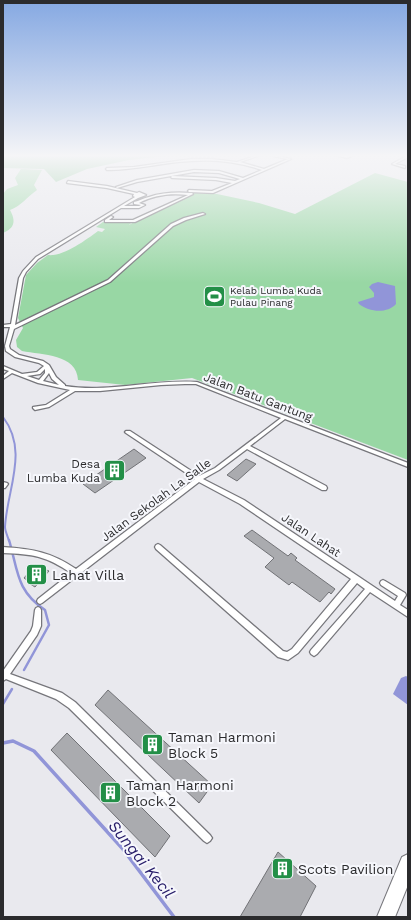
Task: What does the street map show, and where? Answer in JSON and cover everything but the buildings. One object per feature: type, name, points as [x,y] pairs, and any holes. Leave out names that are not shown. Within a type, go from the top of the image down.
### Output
[{"type":"highway","points":[[386,917],[408,863]]},
{"type":"street","points":[[65,388],[54,378],[47,367],[37,360],[17,356],[8,350],[7,346],[13,327],[21,278],[30,264],[51,249],[131,202],[134,198]]},
{"type":"street","points":[[136,203],[148,198]]},
{"type":"street","points":[[129,207],[106,221],[134,221],[184,198]]},
{"type":"street","points":[[122,207],[139,207],[144,205],[131,202]]},
{"type":"street","points":[[3,326],[13,327],[109,281],[172,225],[185,219],[203,214]]},
{"type":"street","name":"Jalan Batu Gantung","points":[[3,367],[40,382],[75,389],[100,390],[181,382],[197,383],[408,466]]},
{"type":"street","points":[[21,375],[38,373],[47,367]]},
{"type":"street","points":[[40,382],[46,373],[47,367]]},
{"type":"street","points":[[3,378],[12,371]]},
{"type":"street","points":[[35,408],[47,406],[75,389]]},
{"type":"street","name":"Jalan Sekolah La Salle","points":[[40,601],[199,479],[247,447],[285,417]]},
{"type":"street","name":"Jalan Lahat","points":[[128,432],[199,479],[242,502],[408,614]]},
{"type":"street","points":[[247,447],[324,488]]},
{"type":"street","points":[[158,547],[284,655],[288,656],[295,651],[356,579]]},
{"type":"street","points":[[5,550],[39,552],[61,562],[76,573]]},
{"type":"street","points":[[383,583],[403,595],[396,606]]},
{"type":"street","points":[[314,652],[370,588]]},
{"type":"street","points":[[38,610],[37,626],[34,633],[3,676],[59,696],[72,705],[207,838]]},
{"type":"green space","points":[[3,198],[28,198],[10,210],[14,221],[10,229],[3,233]]},
{"type":"green space","name":"Kelab Lumba Kuda Pulau Pinang","points":[[184,198],[235,198],[259,203],[295,214],[326,198],[408,198],[408,460],[192,378],[125,385],[78,380],[76,371],[72,365],[65,360],[48,355],[22,351],[17,347],[16,340],[23,328],[18,318],[26,275],[37,263],[48,255],[54,255],[67,251],[98,231],[102,232],[105,229],[96,227],[103,222],[132,222],[129,225],[146,215]]},
{"type":"water","points":[[378,282],[395,286],[396,304],[383,311],[368,309],[363,307],[358,302],[374,297],[374,293],[369,287]]},
{"type":"water","points":[[406,676],[408,677],[408,705],[393,694],[401,678]]},
{"type":"waterway","name":"Sungai Kecil","points":[[3,417],[11,430],[15,443],[16,457],[5,527],[9,541]]},
{"type":"waterway","name":"Sungai Kecil","points":[[9,540],[23,587],[35,603],[45,610],[49,625],[24,670]]},
{"type":"waterway","name":"Sungai Kecil","points":[[3,704],[12,689]]},
{"type":"waterway","name":"Sungai Kecil","points":[[3,743],[13,741],[34,751],[122,848],[174,917]]},
{"type":"place","name":"Kelab Lumba Kuda Pulau Pinang","points":[[215,296]]},
{"type":"place","name":"Desa Lumba Kuda","points":[[115,471]]},
{"type":"place","name":"Lahat Villa","points":[[36,575]]},
{"type":"place","name":"Taman Harmoni Block 5","points":[[153,745]]},
{"type":"place","name":"Taman Harmoni Block 2","points":[[110,793]]},
{"type":"place","name":"Scots Pavilion","points":[[282,869]]}]
